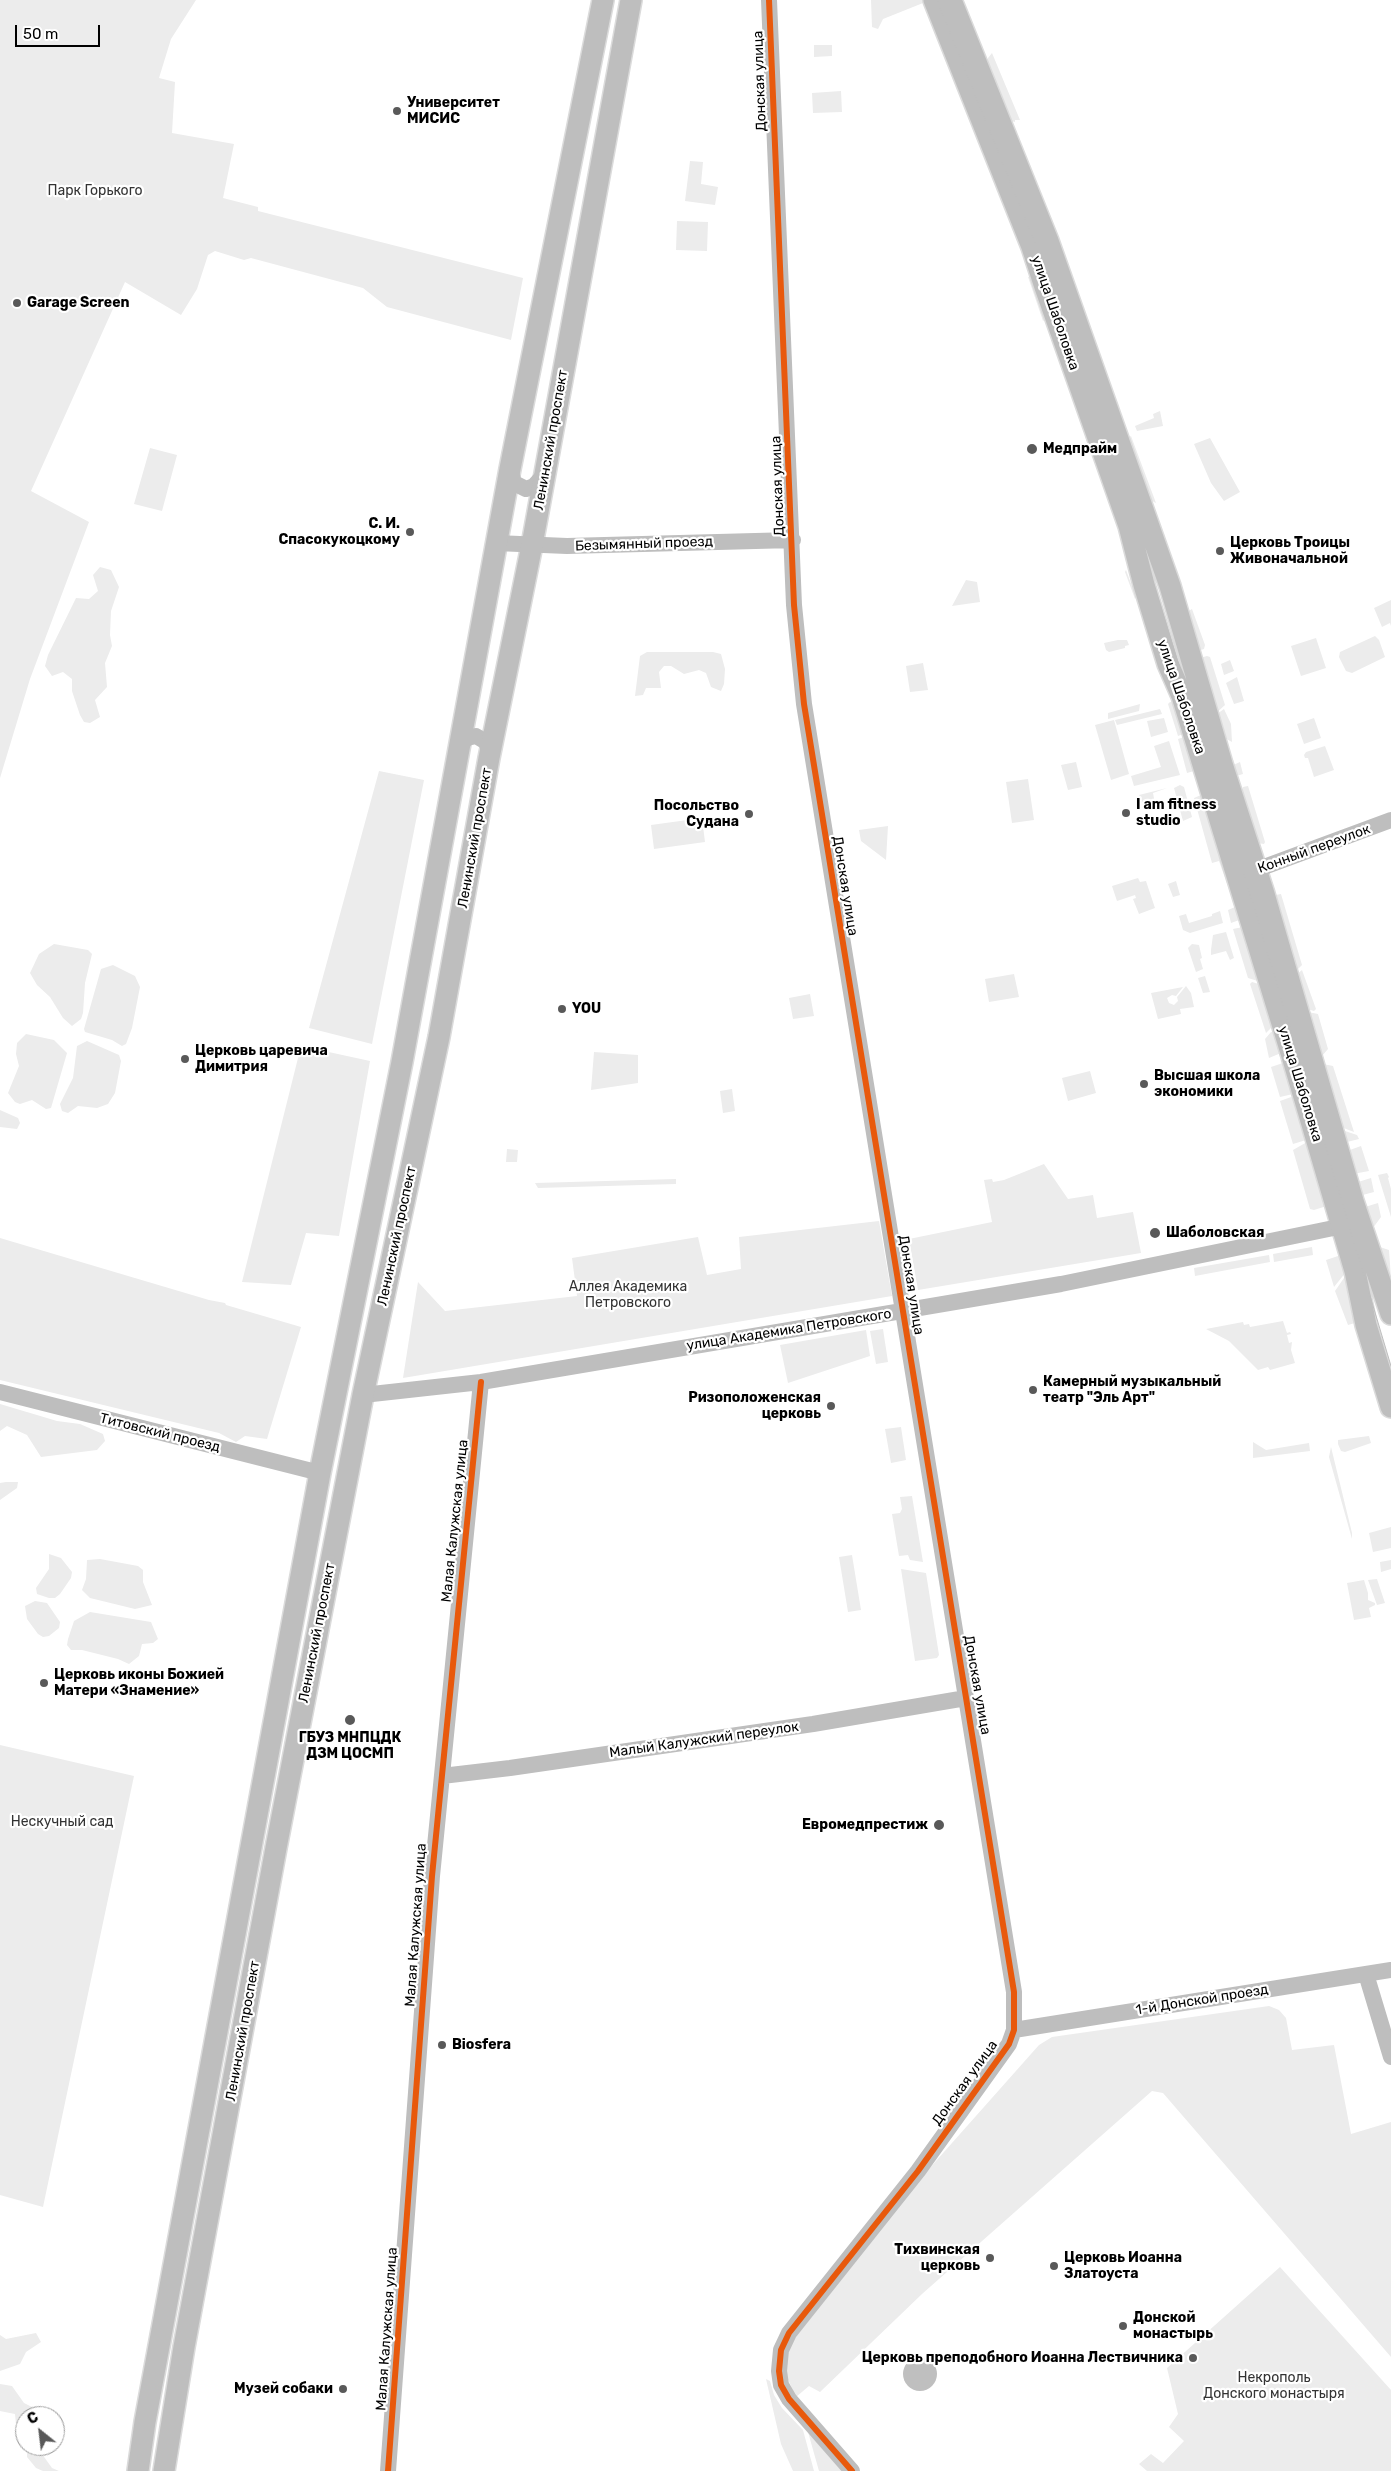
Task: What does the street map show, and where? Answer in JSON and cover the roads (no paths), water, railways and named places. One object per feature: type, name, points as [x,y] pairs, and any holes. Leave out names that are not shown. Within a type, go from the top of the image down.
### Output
[{"type":"main road","name":"Ленинский проспект","points":[[138,2471],[147,2408],[320,1473],[402,1062],[510,469],[604,0]]},
{"type":"main road","name":"Ленинский проспект","points":[[164,2471],[184,2348],[276,1848],[363,1395],[424,1111],[532,545],[631,0]]},
{"type":"main road","name":"улица Шаболовка","points":[[934,0],[1032,247],[1044,287],[1129,526],[1144,585],[1168,664],[1182,696],[1196,741],[1256,870],[1352,1225],[1391,1314]]},
{"type":"main road","name":"улица Шаболовка","points":[[951,0],[1048,241],[1167,577],[1192,656],[1201,696],[1264,894],[1352,1225],[1357,1277],[1366,1325],[1391,1407]]},
{"type":"street","name":"Донская улица","points":[[769,0],[794,605],[804,704],[1013,1984],[1014,2030],[1009,2044],[918,2171],[794,2326],[781,2350],[779,2371],[782,2385],[789,2399],[852,2471]]},
{"type":"street","points":[[510,469],[514,483],[526,489],[534,486],[545,474]]},
{"type":"street","name":"Безымянный проезд","points":[[496,543],[587,546],[792,540]]},
{"type":"street","points":[[458,748],[467,738],[476,736],[486,742],[491,754]]},
{"type":"street","name":"Конный переулок","points":[[1256,870],[1391,820]]},
{"type":"street","name":"улица Академика Петровского","points":[[363,1395],[481,1382],[1061,1284],[1352,1225]]},
{"type":"street","name":"Малая Калужская улица","points":[[388,2471],[431,1886],[481,1382]]},
{"type":"street","name":"Титовский проезд","points":[[0,1392],[320,1473]]},
{"type":"street","name":"Малый Калужский переулок","points":[[442,1776],[510,1768],[804,1725],[966,1698]]},
{"type":"street","name":"1-й Донской проезд","points":[[1014,2030],[1391,1970]]},
{"type":"street","points":[[1366,1974],[1391,2057]]},
{"type":"tram line","points":[[937,0],[1036,246],[1128,502],[1244,874],[1391,1366]]},
{"type":"place","name":"Университет МИСИС","points":[[397,111]]},
{"type":"place","name":"Garage Screen","points":[[17,303]]},
{"type":"place","name":"Медпрайм","points":[[1032,449]]},
{"type":"place","name":"С. И. Спасокукоцкому","points":[[410,532]]},
{"type":"place","name":"Церковь Троицы Живоначальной","points":[[1220,551]]},
{"type":"place","name":"I am fitness studio","points":[[1126,813]]},
{"type":"place","name":"Посольство Судана","points":[[749,814]]},
{"type":"place","name":"YOU","points":[[562,1009]]},
{"type":"place","name":"Церковь царевича Димитрия","points":[[185,1059]]},
{"type":"place","name":"Высшая школа экономики","points":[[1144,1084]]},
{"type":"place","name":"Шаболовская","points":[[1155,1233]]},
{"type":"place","name":"Камерный музыкальный театр \"Эль Арт\"","points":[[1033,1390]]},
{"type":"place","name":"Ризоположенская церковь","points":[[831,1406]]},
{"type":"place","name":"Церковь иконы Божией Матери «Знамение»","points":[[44,1683]]},
{"type":"place","name":"ГБУЗ МНПЦДК ДЗМ ЦОСМП","points":[[350,1720]]},
{"type":"place","name":"Евромедпрестиж","points":[[939,1825]]},
{"type":"place","name":"Biosfera","points":[[442,2045]]},
{"type":"place","name":"Тихвинская церковь","points":[[990,2258]]},
{"type":"place","name":"Церковь Иоанна Златоуста","points":[[1054,2266]]},
{"type":"place","name":"Донской монастырь","points":[[1123,2326]]},
{"type":"place","name":"Церковь преподобного Иоанна Лествичника","points":[[1193,2358]]},
{"type":"place","name":"Музей собаки","points":[[343,2389]]},
{"type":"park label","name":"Парк Горького","points":[[95,191]]},
{"type":"park label","name":"Аллея Академика Петровского","points":[[628,1295]]},
{"type":"park label","name":"Нескучный сад","points":[[62,1822]]},
{"type":"park label","name":"Некрополь Донского монастыря","points":[[1274,2386]]}]
